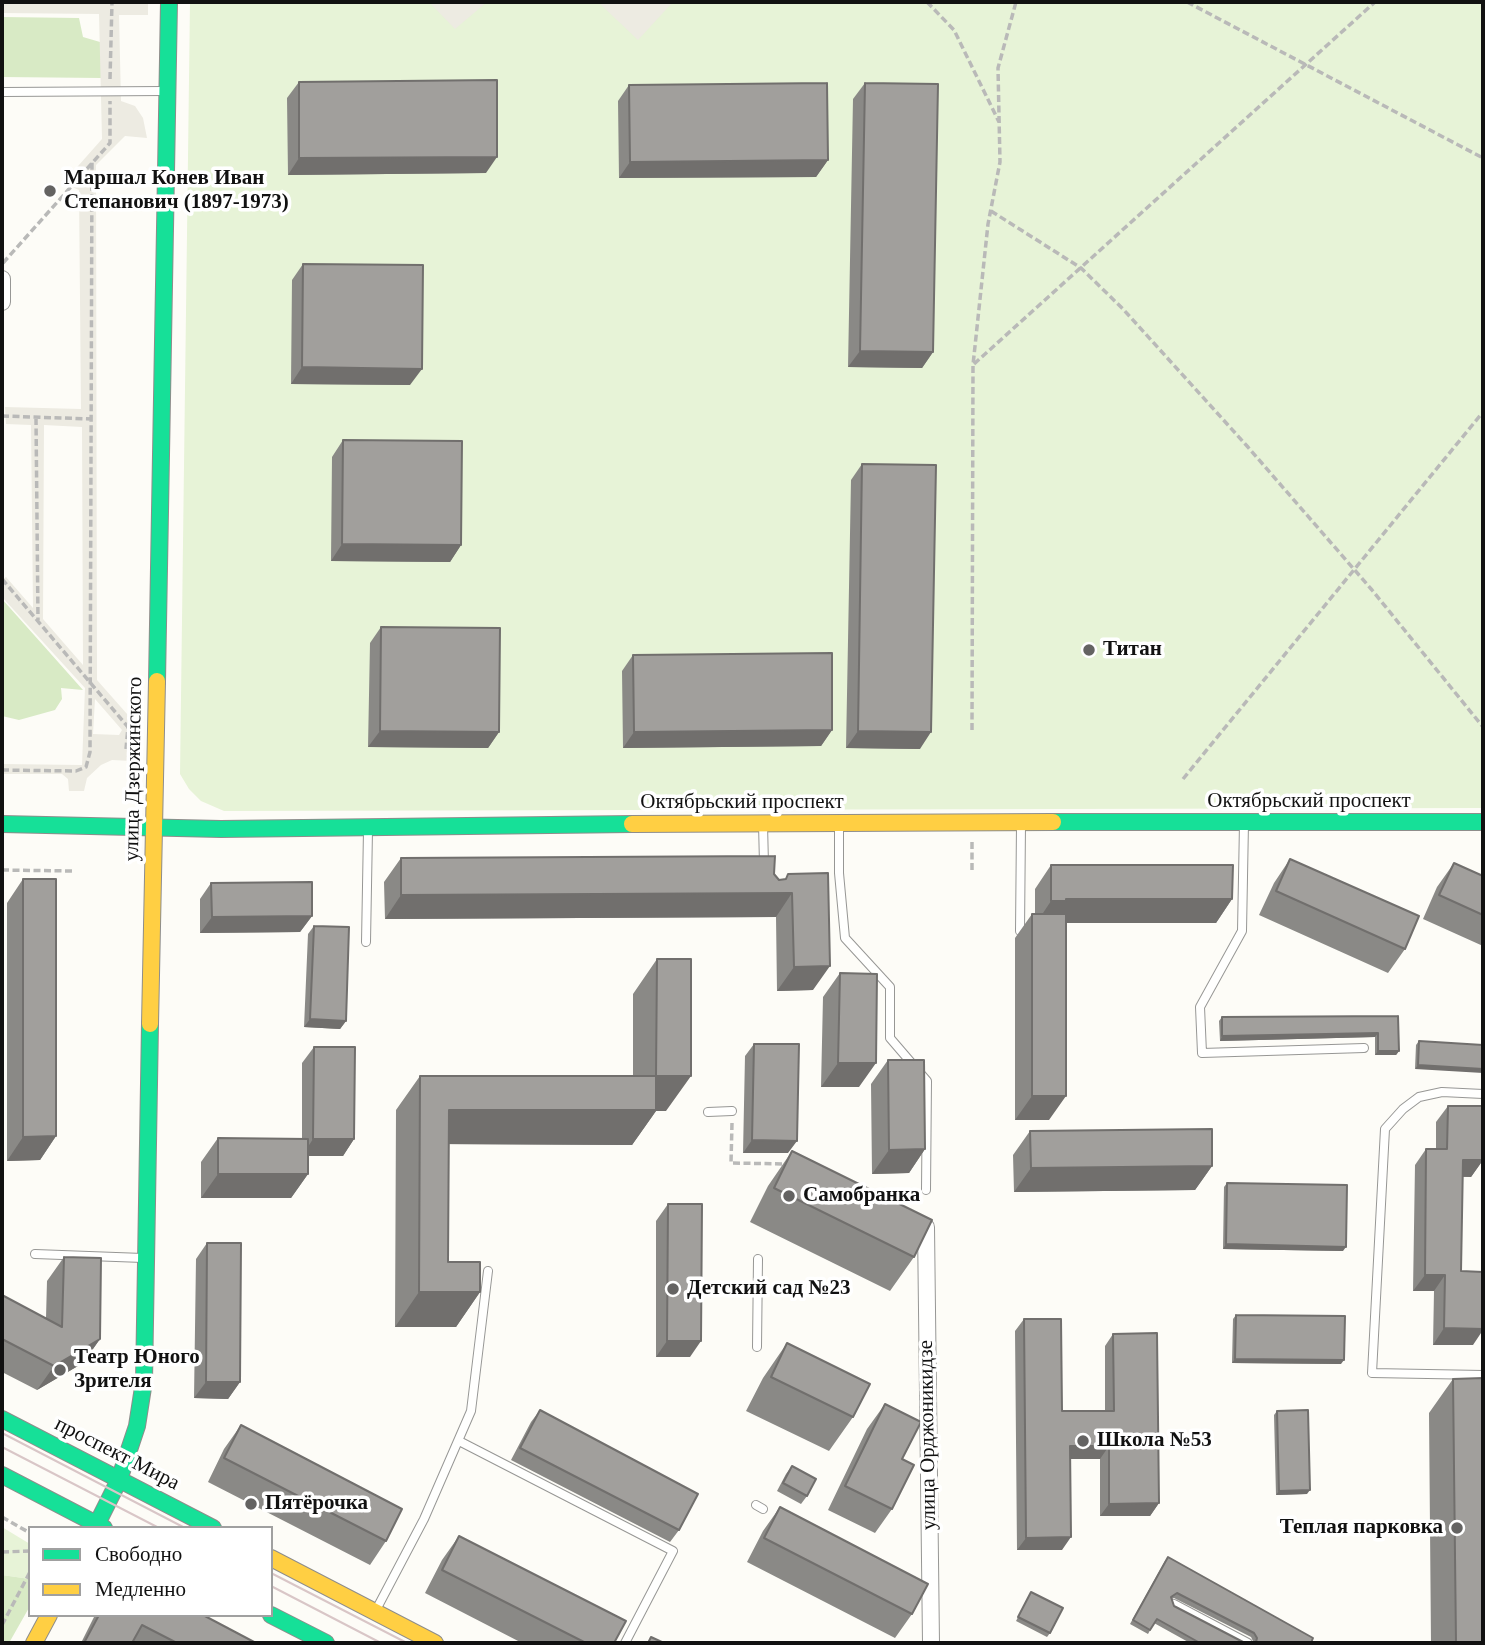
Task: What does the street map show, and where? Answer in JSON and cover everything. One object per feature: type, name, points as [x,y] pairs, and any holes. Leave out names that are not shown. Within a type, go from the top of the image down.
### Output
[{"type":"main road","name":"улица Дзержинского","points":[[98,1526],[119,1480],[137,1426],[144,1381],[169,2]]},
{"type":"main road","name":"Октябрьский проспект","points":[[2,824],[154,828],[763,822],[1483,822]]},
{"type":"main road","name":"проспект Мира","points":[[2,1419],[209,1526]]},
{"type":"main road","points":[[2,1475],[96,1526]]},
{"type":"main road","points":[[273,1559],[435,1643]]},
{"type":"main road","points":[[273,1616],[325,1643]]},
{"type":"main road","points":[[34,1643],[48,1617]]},
{"type":"street","points":[[2,279],[2,302]]},
{"type":"street","name":"улица Орджоникидзе","points":[[926,1227],[931,1643]]},
{"type":"lane","points":[[2,92],[168,91]]},
{"type":"lane","points":[[763,822],[764,873]]},
{"type":"lane","points":[[839,822],[839,873],[845,938],[890,987],[890,1038],[927,1081],[926,1190]]},
{"type":"lane","points":[[1021,822],[1020,931],[1042,932]]},
{"type":"lane","points":[[1244,822],[1242,931],[1200,1007],[1202,1053],[1364,1048]]},
{"type":"lane","points":[[366,942],[368,827]]},
{"type":"lane","points":[[1483,1094],[1442,1092],[1419,1097],[1403,1109],[1385,1129],[1372,1373],[1483,1375]]},
{"type":"lane","points":[[708,1112],[732,1111]]},
{"type":"lane","points":[[35,1254],[146,1258]]},
{"type":"lane","points":[[757,1347],[758,1259]]},
{"type":"lane","points":[[374,1612],[424,1519],[471,1411],[488,1272]]},
{"type":"lane","points":[[459,1441],[673,1551],[625,1643]]},
{"type":"lane","points":[[1174,1604],[1248,1643]]},
{"type":"path","points":[[2,279],[3,262],[110,143],[112,2]]},
{"type":"path","points":[[927,2],[954,30],[1000,124]]},
{"type":"path","points":[[972,730],[973,365],[991,211],[1000,162],[998,68],[1016,2]]},
{"type":"path","points":[[1187,2],[1483,158]]},
{"type":"path","points":[[973,365],[1375,2]]},
{"type":"path","points":[[2,770],[76,771],[86,767],[90,752],[92,162]]},
{"type":"path","points":[[991,211],[1081,268],[1123,309],[1354,570],[1483,727]]},
{"type":"path","points":[[1183,779],[1483,412]]},
{"type":"path","points":[[2,416],[92,419]]},
{"type":"path","points":[[36,418],[38,622]]},
{"type":"path","points":[[2,579],[128,727],[126,749]]},
{"type":"path","points":[[972,822],[972,873]]},
{"type":"path","points":[[2,870],[73,871]]},
{"type":"path","points":[[732,1111],[732,1163],[798,1165]]},
{"type":"path","points":[[2,1517],[28,1532]]},
{"type":"path","points":[[2,1552],[28,1551]]},
{"type":"path","points":[[2,1625],[28,1576]]},
{"type":"green space","points":[[190,2],[1483,2],[1483,808],[224,811],[201,801],[189,789],[180,774]]},
{"type":"green space","points":[[2,17],[79,18],[83,37],[100,42],[102,78],[2,77]]},
{"type":"green space","points":[[2,599],[83,690],[61,688],[62,699],[55,710],[19,720],[2,716]]},
{"type":"green space","points":[[2,1527],[28,1543],[28,1579],[2,1575]]},
{"type":"green space","points":[[2,1575],[28,1579],[28,1610],[9,1643],[2,1643]]},
{"type":"shaded area","points":[[2,2],[148,2],[148,15],[119,15],[121,101],[135,106],[143,118],[147,138],[125,136],[96,165],[97,680],[135,723],[132,761],[112,760],[101,765],[87,778],[84,791],[69,791],[68,779],[62,774],[2,774],[2,764],[82,765],[85,688],[2,597],[2,580],[6,577],[33,608],[31,425],[6,424],[5,407],[81,409],[79,190],[63,183],[102,139],[99,14],[2,13]],"holes":[[[44,425],[82,427],[83,665],[43,619]],[[95,699],[122,730],[119,735],[93,734]]]},
{"type":"shaded area","points":[[429,2],[487,2],[455,29]]},
{"type":"shaded area","points":[[569,2],[673,2],[638,40],[599,3]]},
{"type":"building","points":[[497,80],[497,157],[299,158],[299,82]]},
{"type":"building","points":[[827,83],[828,160],[630,162],[629,85]]},
{"type":"building","points":[[865,83],[938,84],[933,352],[860,351]]},
{"type":"building","points":[[303,264],[423,265],[422,369],[302,367]]},
{"type":"building","points":[[343,440],[462,441],[461,545],[342,544]]},
{"type":"building","points":[[862,464],[936,465],[931,732],[858,731]]},
{"type":"building","points":[[381,627],[500,628],[499,732],[380,731]]},
{"type":"building","points":[[832,653],[832,730],[634,732],[633,655]]},
{"type":"building","points":[[775,856],[774,874],[779,880],[786,879],[788,874],[828,873],[830,966],[794,967],[792,893],[401,895],[401,858]]},
{"type":"building","points":[[1290,859],[1419,916],[1405,949],[1276,891]]},
{"type":"building","points":[[1454,863],[1483,876],[1483,915],[1439,895]]},
{"type":"building","points":[[1051,865],[1233,865],[1232,899],[1051,901]]},
{"type":"building","points":[[23,879],[56,879],[56,1136],[23,1137]]},
{"type":"building","points":[[312,882],[312,916],[212,917],[211,883]]},
{"type":"building","points":[[1032,914],[1066,914],[1066,1096],[1032,1096]]},
{"type":"building","points":[[314,926],[349,927],[346,1021],[310,1019]]},
{"type":"building","points":[[657,959],[691,959],[691,1076],[656,1076]]},
{"type":"building","points":[[840,973],[877,974],[876,1063],[838,1063]]},
{"type":"building","points":[[1398,1016],[1399,1051],[1378,1051],[1378,1033],[1222,1036],[1222,1017]]},
{"type":"building","points":[[1419,1041],[1483,1045],[1483,1069],[1418,1065]]},
{"type":"building","points":[[754,1044],[799,1044],[797,1141],[752,1140]]},
{"type":"building","points":[[314,1047],[355,1047],[354,1139],[313,1139]]},
{"type":"building","points":[[888,1060],[924,1060],[925,1149],[889,1150]]},
{"type":"building","points":[[420,1076],[656,1076],[656,1110],[449,1110],[448,1262],[480,1262],[480,1292],[419,1292]]},
{"type":"building","points":[[1448,1106],[1483,1106],[1483,1160],[1463,1160],[1461,1271],[1483,1272],[1483,1329],[1444,1328],[1445,1275],[1425,1275],[1426,1149],[1447,1149]]},
{"type":"building","points":[[1212,1129],[1212,1166],[1031,1168],[1030,1131]]},
{"type":"building","points":[[218,1138],[308,1139],[308,1174],[218,1174]]},
{"type":"building","points":[[792,1151],[932,1220],[914,1257],[774,1188]]},
{"type":"building","points":[[1227,1183],[1347,1185],[1346,1247],[1226,1244]]},
{"type":"building","points":[[668,1204],[702,1204],[701,1341],[667,1341]]},
{"type":"building","points":[[207,1243],[241,1243],[240,1382],[206,1382]]},
{"type":"building","points":[[64,1257],[101,1258],[100,1339],[54,1366],[2,1339],[2,1295],[62,1327]]},
{"type":"building","points":[[1236,1315],[1345,1316],[1344,1360],[1235,1359]]},
{"type":"building","name":"Школа №53","points":[[1024,1319],[1061,1319],[1062,1411],[1114,1411],[1113,1334],[1157,1333],[1159,1503],[1109,1504],[1109,1446],[1070,1446],[1071,1537],[1026,1538]]},
{"type":"building","points":[[787,1343],[870,1384],[853,1417],[771,1377]]},
{"type":"building","points":[[1483,1378],[1483,1643],[1456,1643],[1453,1379]]},
{"type":"building","points":[[885,1404],[921,1422],[902,1459],[914,1465],[892,1509],[845,1486]]},
{"type":"building","points":[[540,1410],[698,1494],[679,1530],[520,1448]]},
{"type":"building","points":[[1308,1410],[1310,1490],[1279,1491],[1277,1411]]},
{"type":"building","points":[[241,1425],[402,1509],[386,1541],[224,1458]]},
{"type":"building","points":[[792,1466],[816,1479],[807,1496],[783,1483]]},
{"type":"building","points":[[780,1507],[928,1584],[912,1614],[764,1538]]},
{"type":"building","points":[[459,1536],[626,1621],[614,1643],[586,1643],[442,1570]]},
{"type":"building","points":[[1168,1557],[1313,1638],[1311,1643],[1253,1643],[1257,1638],[1254,1633],[1177,1593],[1171,1597],[1174,1606],[1245,1643],[1200,1643],[1157,1619],[1150,1630],[1133,1620]]},
{"type":"building","points":[[1031,1592],[1063,1608],[1050,1633],[1018,1617]]},
{"type":"building","points":[[98,1617],[207,1617],[256,1643],[177,1643],[142,1625],[132,1643],[84,1643]]},
{"type":"building","points":[[651,1637],[664,1643],[648,1643]]},
{"type":"tram line","points":[[2,1433],[181,1526]]},
{"type":"tram line","points":[[2,1447],[155,1526]]},
{"type":"tram line","points":[[273,1574],[407,1643]]},
{"type":"tram line","points":[[273,1587],[381,1643]]},
{"type":"traffic: fast","points":[[157,681],[169,2]]},
{"type":"traffic: fast","points":[[1053,822],[1483,822]]},
{"type":"traffic: fast","points":[[2,824],[221,829],[632,824]]},
{"type":"traffic: fast","points":[[96,1526],[119,1480],[137,1426],[144,1381],[150,1024]]},
{"type":"traffic: fast","points":[[2,1419],[209,1526]]},
{"type":"traffic: fast","points":[[2,1475],[100,1526]]},
{"type":"traffic: fast","points":[[273,1616],[326,1643]]},
{"type":"traffic: slow","points":[[150,1024],[157,681]]},
{"type":"traffic: slow","points":[[632,824],[1053,822]]},
{"type":"traffic: slow","points":[[273,1559],[435,1643]]},
{"type":"traffic: slow","points":[[34,1643],[48,1617]]},
{"type":"place","name":"Маршал Конев Иван Степанович (1897-1973)","points":[[50,191]]},
{"type":"place","name":"Титан","points":[[1089,650]]},
{"type":"place","name":"Самобранка","points":[[789,1196]]},
{"type":"place","name":"Детский сад №23","points":[[673,1289]]},
{"type":"place","name":"Театр Юного Зрителя","points":[[60,1370]]},
{"type":"place","name":"Школа №53","points":[[1083,1441]]},
{"type":"place","name":"Пятёрочка","points":[[251,1504]]},
{"type":"place","name":"Теплая парковка","points":[[1457,1528]]}]
